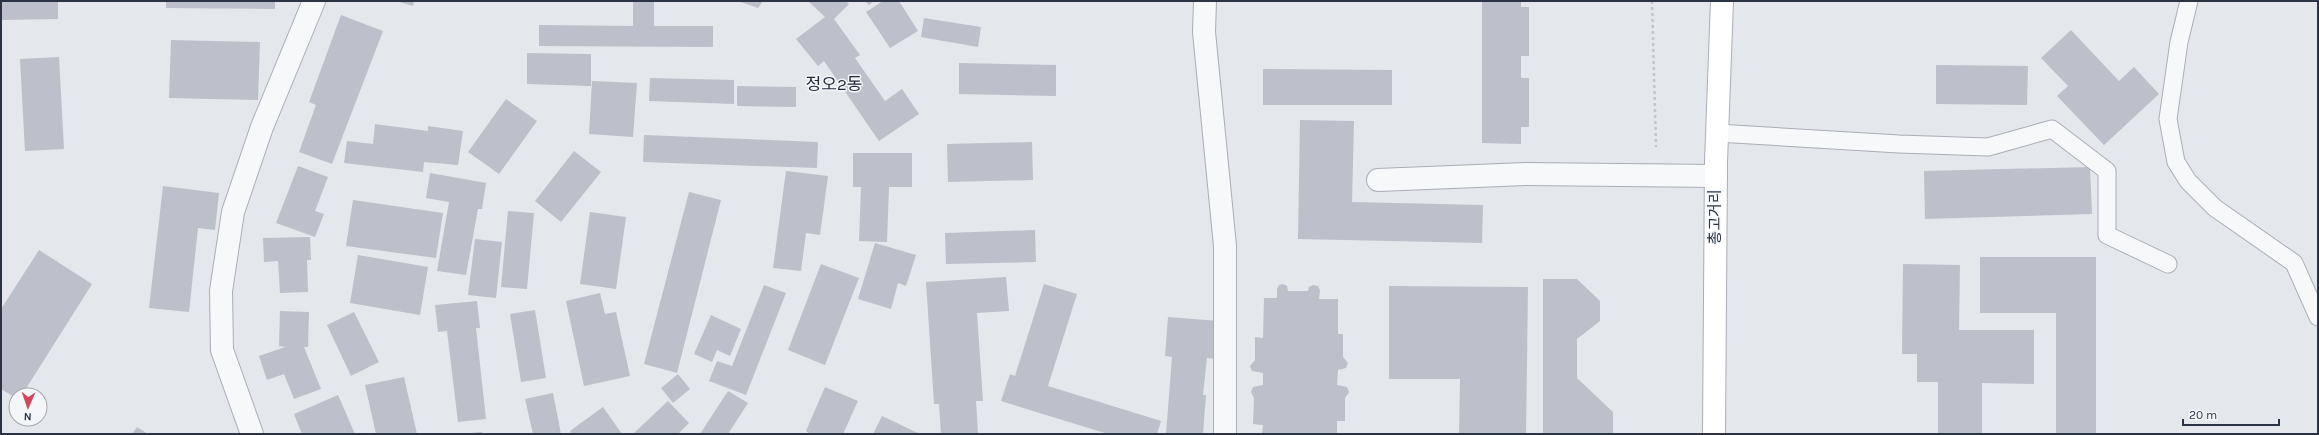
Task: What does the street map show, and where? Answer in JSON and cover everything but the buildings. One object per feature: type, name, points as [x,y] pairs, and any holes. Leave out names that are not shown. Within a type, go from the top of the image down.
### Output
[{"type":"main road","name":"총고거리","points":[[1714,434],[1716,176],[1722,1]]},
{"type":"street","points":[[252,434],[222,350],[222,291],[233,212],[262,128],[314,1]]},
{"type":"street","points":[[1205,1],[1204,32],[1225,246],[1225,434]]},
{"type":"street","points":[[1378,180],[1526,174],[1716,176]]},
{"type":"lane","points":[[2189,1],[2179,42],[2168,119],[2176,162],[2188,181],[2215,208],[2294,263],[2318,317]]},
{"type":"lane","points":[[1717,133],[1899,144],[1988,147],[2052,129],[2107,171],[2107,235],[2168,264]]},
{"type":"path","points":[[1652,1],[1657,176]]},
{"type":"district","name":"정오2동","points":[[834,84]]}]
